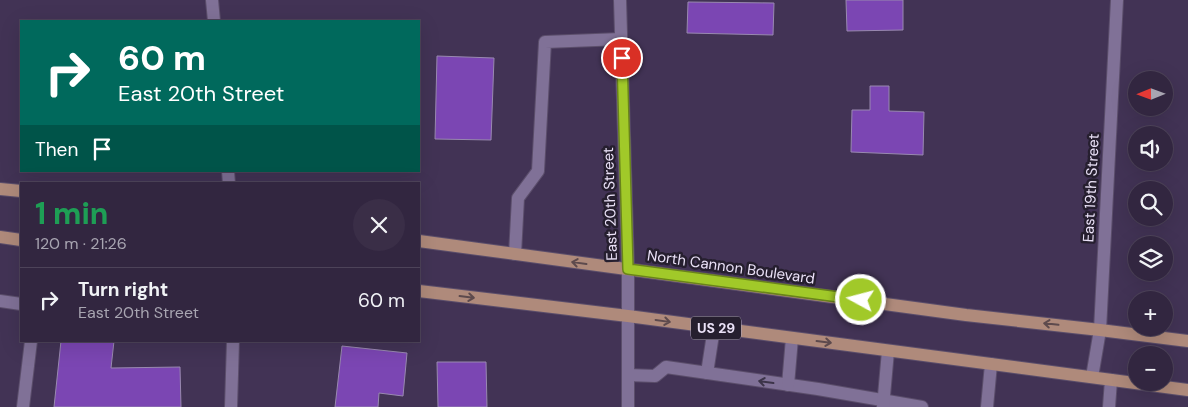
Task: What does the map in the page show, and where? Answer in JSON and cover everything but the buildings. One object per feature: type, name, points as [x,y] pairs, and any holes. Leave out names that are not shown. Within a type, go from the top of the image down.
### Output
[{"type":"main road","points":[[0,189],[20,191]]},
{"type":"main road","points":[[0,237],[20,240]]},
{"type":"main road","name":"North Cannon Boulevard","points":[[420,241],[966,315],[1188,341]]},
{"type":"main road","name":"US 29","points":[[420,291],[628,316],[1188,390]]},
{"type":"street","points":[[212,0],[214,20]]},
{"type":"street","name":"East 20th Street","points":[[620,0],[628,269],[628,407]]},
{"type":"street","name":"East 19th Street","points":[[1092,378],[1100,330],[1117,0]]},
{"type":"street","points":[[515,254],[518,198],[538,171],[545,42],[621,39]]},
{"type":"street","points":[[0,301],[20,304]]},
{"type":"street","points":[[707,373],[714,328]]},
{"type":"street","points":[[788,385],[792,338]]},
{"type":"street","points":[[23,407],[31,342]]},
{"type":"street","points":[[231,407],[233,342]]},
{"type":"street","points":[[883,403],[888,351]]},
{"type":"street","points":[[987,407],[991,364]]},
{"type":"street","points":[[628,375],[655,376],[666,367],[788,385],[883,403],[922,407]]},
{"type":"street","points":[[1109,407],[1111,380]]},
{"type":"route","points":[[622,58],[628,269],[861,300]]}]
